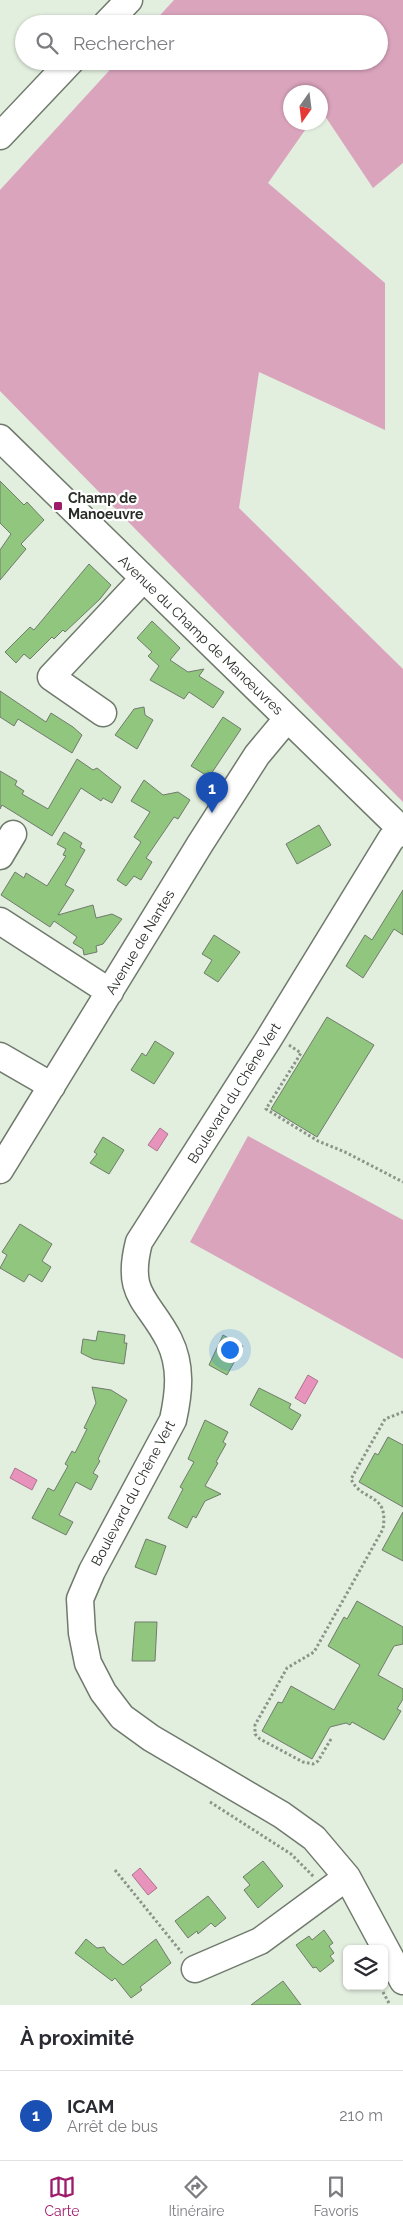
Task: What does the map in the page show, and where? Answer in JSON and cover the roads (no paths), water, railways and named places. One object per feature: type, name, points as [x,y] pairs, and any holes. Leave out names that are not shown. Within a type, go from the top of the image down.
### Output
[{"type":"street","points":[[115,15],[129,0]]},
{"type":"street","points":[[0,136],[62,70]]},
{"type":"street","name":"Avenue du Champ de Manœuvres","points":[[0,438],[403,831]]},
{"type":"street","points":[[103,713],[51,677],[143,579]]},
{"type":"street","name":"Avenue de Nantes","points":[[0,1170],[257,755],[287,719]]},
{"type":"street","name":"Boulevard du Chêne Vert","points":[[403,831],[391,839],[272,1034],[139,1242],[134,1262],[135,1284],[144,1303],[170,1341],[178,1370],[179,1392],[173,1420],[92,1571],[80,1599],[82,1633],[88,1663],[103,1692],[122,1717],[151,1738],[282,1814],[314,1838],[347,1878],[403,1980]]},
{"type":"street","points":[[0,856],[13,834]]},
{"type":"street","points":[[0,921],[110,992]]},
{"type":"street","points":[[0,1056],[52,1086]]},
{"type":"street","points":[[195,1969],[260,1941],[347,1878]]},
{"type":"place","name":"Champ de Manoeuvre","points":[[58,506]]},
{"type":"place","name":"ICAM","points":[[212,813]]}]
